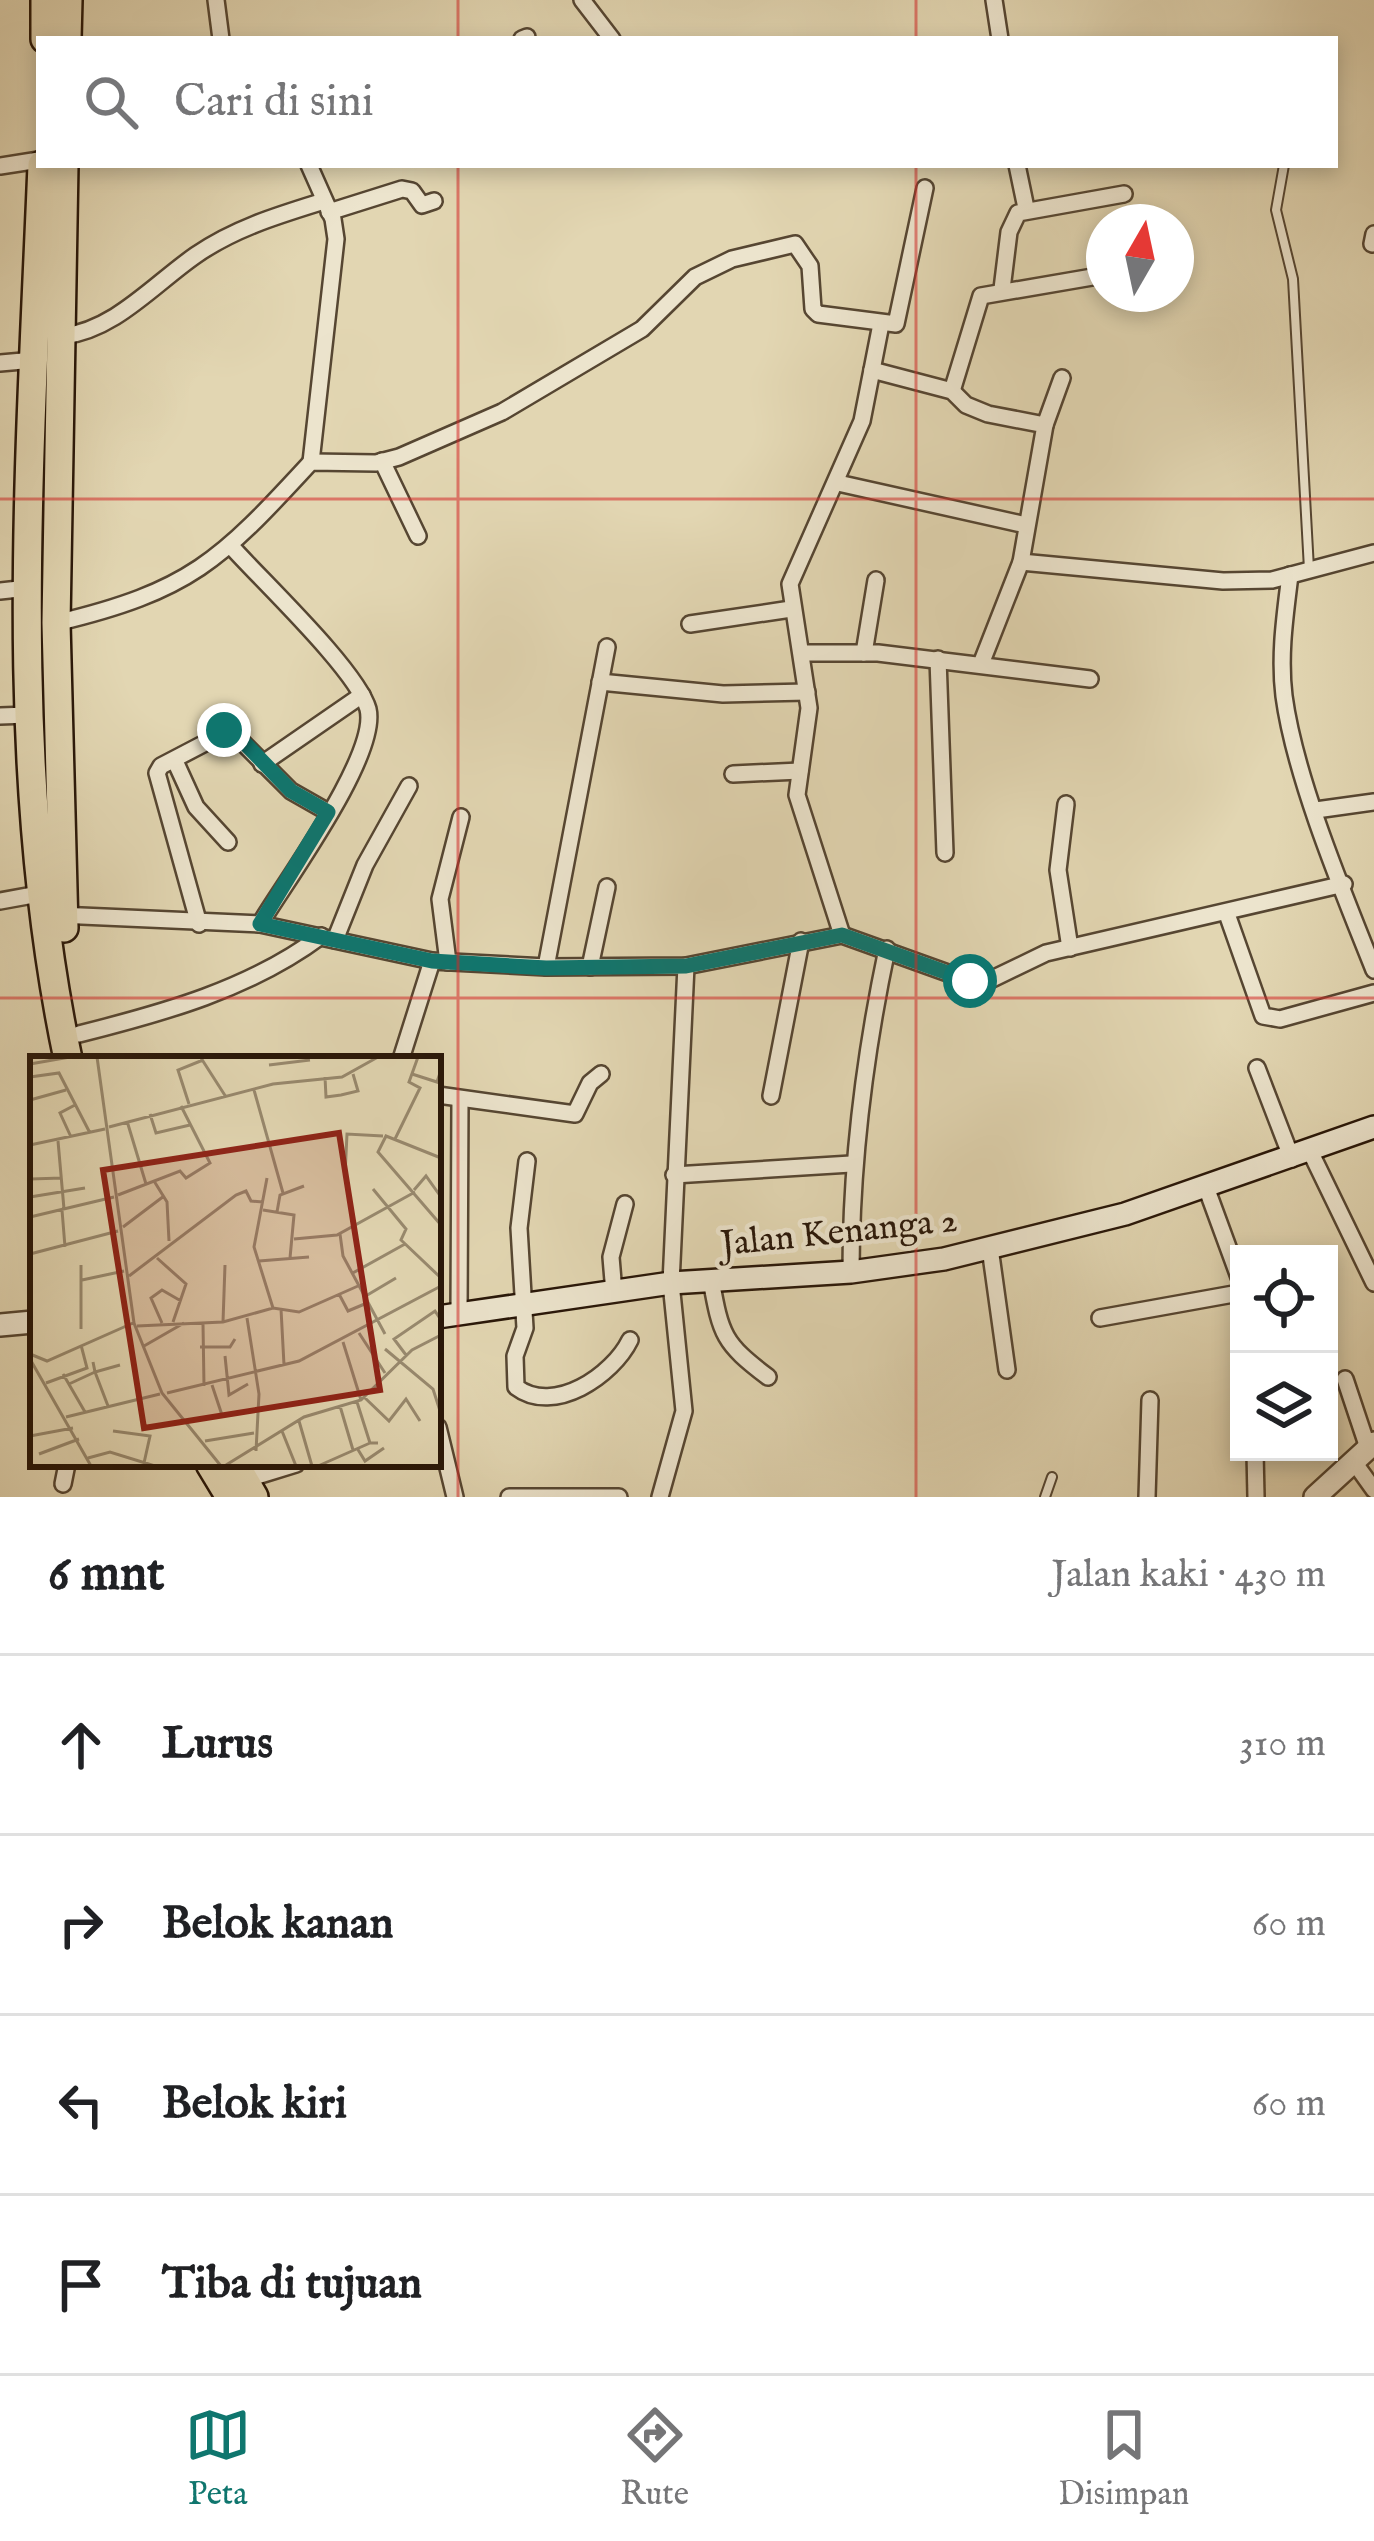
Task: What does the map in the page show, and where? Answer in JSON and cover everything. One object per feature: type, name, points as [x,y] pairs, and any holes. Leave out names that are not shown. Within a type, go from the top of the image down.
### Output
[{"type":"highway","points":[[45,0],[45,36]]},
{"type":"highway","points":[[67,36],[68,0]]},
{"type":"highway","points":[[40,168],[34,360],[14,589],[51,904],[77,1050]]},
{"type":"highway","points":[[29,723],[56,623],[64,168]]},
{"type":"highway","points":[[214,1467],[240,1484]]},
{"type":"main road","name":"Jalan Kenanga 2","points":[[448,1315],[525,1308],[671,1282],[851,1272],[990,1248],[1207,1187],[1374,1127]]},
{"type":"main road","points":[[0,1325],[30,1322]]},
{"type":"main road","points":[[1315,1497],[1365,1451]]},
{"type":"street","points":[[216,0],[221,36]]},
{"type":"street","points":[[582,0],[610,36]]},
{"type":"street","points":[[994,0],[1000,36]]},
{"type":"street","points":[[0,166],[36,163]]},
{"type":"street","points":[[56,623],[154,597],[190,578],[230,545],[311,462],[336,239],[310,168]]},
{"type":"street","points":[[1018,168],[1026,208]]},
{"type":"street","points":[[311,462],[382,461],[502,412],[642,329],[684,284],[758,250],[795,244],[810,266],[813,309],[818,314],[881,324],[900,320],[925,188]]},
{"type":"street","points":[[63,336],[97,329],[225,239],[261,220],[402,189],[412,191],[422,205],[434,201]]},
{"type":"street","points":[[1002,289],[1009,232],[1026,208],[1124,194]]},
{"type":"street","points":[[952,391],[978,300],[1002,289],[1086,277]]},
{"type":"street","points":[[842,935],[799,806],[809,722],[803,653],[791,609],[791,572],[838,483],[862,421],[881,324]]},
{"type":"street","points":[[0,363],[34,360]]},
{"type":"street","points":[[872,370],[952,391],[966,405],[988,414],[1045,424]]},
{"type":"street","points":[[981,664],[1021,562],[1045,424],[1062,378]]},
{"type":"street","points":[[382,461],[418,536]]},
{"type":"street","points":[[838,483],[1026,525]]},
{"type":"street","points":[[230,545],[362,695],[368,734],[328,812],[260,924]]},
{"type":"street","points":[[1021,562],[1223,581],[1290,575],[1374,553]]},
{"type":"street","points":[[1290,575],[1281,661],[1284,700],[1316,810],[1374,970]]},
{"type":"street","points":[[864,653],[877,580]]},
{"type":"street","points":[[690,624],[791,609]]},
{"type":"street","points":[[546,968],[607,646]]},
{"type":"street","points":[[803,653],[938,659],[1090,679]]},
{"type":"street","points":[[938,659],[945,853]]},
{"type":"street","points":[[600,682],[723,694],[807,692]]},
{"type":"street","points":[[262,764],[362,695]]},
{"type":"street","points":[[199,924],[157,773],[160,766],[227,729],[296,796],[328,812]]},
{"type":"street","points":[[176,761],[196,807],[228,842]]},
{"type":"street","points":[[733,774],[800,771]]},
{"type":"street","points":[[77,1050],[328,938],[409,786]]},
{"type":"street","points":[[1316,810],[1374,802]]},
{"type":"street","points":[[1066,804],[1058,870],[1070,948]]},
{"type":"street","points":[[402,1056],[440,962],[440,899],[460,817]]},
{"type":"street","points":[[0,901],[199,924],[260,924],[440,962],[546,968],[686,966],[842,935],[970,981],[988,982],[1038,956],[1344,884]]},
{"type":"street","points":[[590,967],[607,887]]},
{"type":"street","points":[[1227,914],[1263,1016],[1280,1019],[1374,993]]},
{"type":"street","points":[[771,1096],[801,941]]},
{"type":"street","points":[[851,1272],[851,1164],[861,1073],[886,949]]},
{"type":"street","points":[[660,1497],[684,1411],[671,1282],[686,966]]},
{"type":"street","points":[[1258,1068],[1374,1283]]},
{"type":"street","points":[[441,1096],[575,1114],[590,1083],[601,1074]]},
{"type":"street","points":[[448,1315],[460,1099]]},
{"type":"street","points":[[527,1161],[519,1228],[525,1308],[514,1368],[516,1387],[524,1393],[580,1389],[619,1364],[630,1340]]},
{"type":"street","points":[[674,1175],[851,1164]]},
{"type":"street","points":[[1207,1187],[1230,1252]]},
{"type":"street","points":[[614,1293],[610,1257],[625,1204]]},
{"type":"street","points":[[990,1248],[1006,1370]]},
{"type":"street","points":[[711,1280],[721,1334],[735,1353],[768,1377]]},
{"type":"street","points":[[1100,1318],[1230,1295]]},
{"type":"street","points":[[1345,1379],[1374,1490]]},
{"type":"street","points":[[1147,1497],[1150,1400]]},
{"type":"street","points":[[441,1439],[455,1497]]},
{"type":"street","points":[[1256,1461],[1256,1497]]},
{"type":"street","points":[[63,1484],[66,1467]]},
{"type":"street","points":[[240,1484],[288,1467]]},
{"type":"street","points":[[509,1497],[619,1497]]},
{"type":"lane","points":[[1284,168],[1276,210],[1293,279],[1309,570]]},
{"type":"lane","points":[[1046,1497],[1052,1478]]},
{"type":"route","points":[[224,730],[234,732],[296,796],[328,812],[260,924],[432,961],[546,968],[686,966],[842,935],[970,981]]}]
